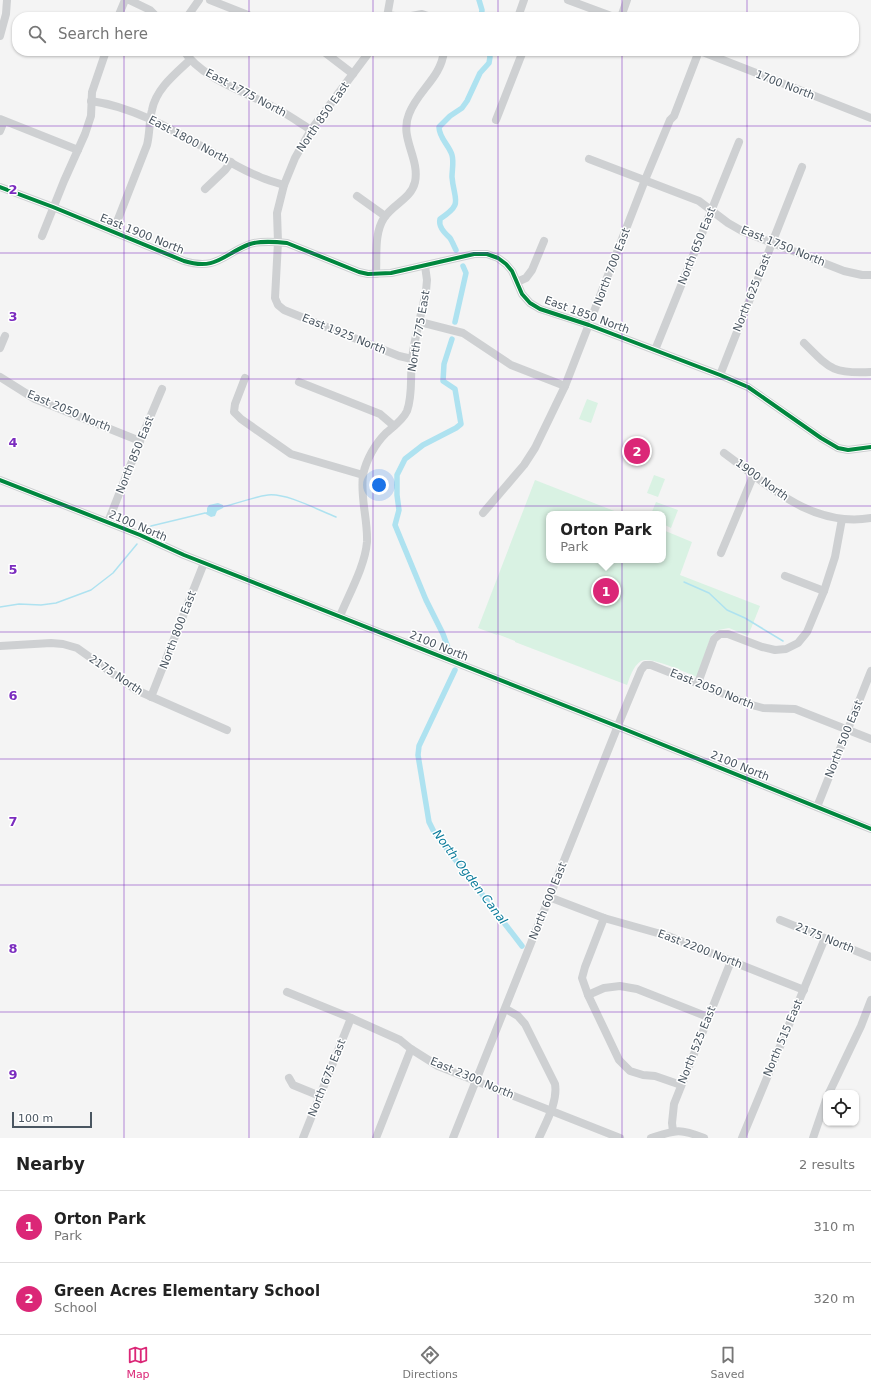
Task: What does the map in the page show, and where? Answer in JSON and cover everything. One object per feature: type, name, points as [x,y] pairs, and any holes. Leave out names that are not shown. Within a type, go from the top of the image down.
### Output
[{"type":"street","points":[[0,36],[6,14],[7,0]]},
{"type":"street","points":[[120,12],[125,0]]},
{"type":"street","points":[[129,0],[152,12]]},
{"type":"street","points":[[191,12],[199,0]]},
{"type":"street","points":[[210,0],[240,12]]},
{"type":"street","points":[[388,12],[390,0]]},
{"type":"street","points":[[520,12],[524,0]]},
{"type":"street","points":[[568,0],[600,12]]},
{"type":"street","points":[[623,12],[628,0]]},
{"type":"street","points":[[42,236],[85,134],[91,116],[92,92],[104,56]]},
{"type":"street","name":"East 1775 North","points":[[187,56],[190,60],[210,75],[279,109],[311,130]]},
{"type":"street","points":[[330,56],[353,74]]},
{"type":"street","name":"North 850 East","points":[[278,305],[275,298],[278,242],[277,213],[284,185],[295,158],[311,130],[366,56]]},
{"type":"street","points":[[376,274],[378,231],[385,216],[406,198],[415,182],[416,173],[405,131],[406,121],[414,103],[437,73],[443,56]]},
{"type":"street","points":[[496,120],[521,56]]},
{"type":"street","name":"North 700 East","points":[[483,513],[524,465],[535,448],[565,386],[645,180],[670,120],[674,116],[697,56]]},
{"type":"street","name":"1700 North","points":[[712,56],[871,118]]},
{"type":"street","points":[[113,232],[147,144],[152,109],[159,93],[190,60]]},
{"type":"street","name":"East 1800 North","points":[[91,101],[105,103],[151,119],[257,176],[284,185]]},
{"type":"street","points":[[0,131],[2,120],[78,150]]},
{"type":"street","name":"North 650 East","points":[[655,350],[739,142]]},
{"type":"street","name":"East 1750 North","points":[[589,159],[699,201],[742,231],[844,271],[862,275],[871,275]]},
{"type":"street","points":[[205,189],[225,170],[231,162]]},
{"type":"street","name":"North 625 East","points":[[720,375],[802,167]]},
{"type":"street","name":"East 1900 North","points":[[0,187],[197,265],[207,264],[222,259],[252,244],[278,242]]},
{"type":"street","points":[[357,196],[385,216]]},
{"type":"street","points":[[517,282],[526,278],[532,270],[544,241]]},
{"type":"street","name":"East 1850 North","points":[[278,242],[287,243],[359,272],[376,274],[391,273],[474,254],[487,254],[498,258],[506,264],[517,282],[522,294],[530,303],[748,387],[838,448],[848,450],[871,447]]},
{"type":"street","name":"North 775 East","points":[[340,616],[362,562],[367,541],[362,490],[363,475],[376,445],[406,412],[410,401],[412,359],[426,291],[427,280],[425,266]]},
{"type":"street","name":"East 1925 North","points":[[278,305],[284,310],[399,356],[412,359]]},
{"type":"street","points":[[420,322],[464,333],[511,365],[565,386]]},
{"type":"street","points":[[0,348],[5,336]]},
{"type":"street","points":[[804,343],[824,364],[835,370],[850,373],[871,372]]},
{"type":"street","name":"East 2050 North","points":[[0,377],[35,399],[140,441]]},
{"type":"street","points":[[245,378],[234,412],[241,419],[291,454],[363,475]]},
{"type":"street","points":[[299,382],[380,414],[394,426]]},
{"type":"street","name":"North 850 East","points":[[108,522],[162,389]]},
{"type":"street","name":"1900 North","points":[[724,453],[786,499],[813,512],[842,520],[860,520],[871,518]]},
{"type":"street","points":[[721,553],[754,474]]},
{"type":"street","name":"2100 North","points":[[0,480],[871,829]]},
{"type":"street","points":[[698,683],[714,639],[720,634],[728,634],[762,647],[775,650],[786,649],[798,643],[807,632],[824,591],[835,557],[842,520]]},
{"type":"street","name":"North 800 East","points":[[151,697],[204,563]]},
{"type":"street","points":[[785,576],[824,591]]},
{"type":"street","name":"2175 North","points":[[0,646],[50,643],[63,644],[77,648],[136,690],[227,730]]},
{"type":"street","name":"East 2050 North","points":[[645,665],[652,664],[752,705],[763,708],[795,709],[871,739]]},
{"type":"street","name":"North 600 East","points":[[453,1138],[641,670],[645,665]]},
{"type":"street","name":"North 500 East","points":[[816,808],[871,671]]},
{"type":"street","name":"East 2200 North","points":[[549,897],[604,918],[668,936],[804,990]]},
{"type":"street","points":[[604,918],[582,978],[588,995],[619,1060],[630,1071],[655,1076],[681,1085]]},
{"type":"street","name":"2175 North","points":[[780,920],[871,957]]},
{"type":"street","name":"North 515 East","points":[[742,1138],[825,938]]},
{"type":"street","name":"North 525 East","points":[[673,1131],[672,1123],[674,1104],[731,961]]},
{"type":"street","points":[[588,995],[604,988],[620,986],[636,989],[708,1017]]},
{"type":"street","name":"East 2300 North","points":[[286,992],[351,1018],[400,1040],[438,1066],[616,1137]]},
{"type":"street","points":[[830,1090],[862,1026],[871,1000]]},
{"type":"street","points":[[506,1009],[518,1016],[525,1024],[555,1084],[557,1092],[551,1111],[539,1138]]},
{"type":"street","name":"North 675 East","points":[[303,1138],[351,1018]]},
{"type":"street","points":[[376,1138],[412,1049]]},
{"type":"street","points":[[289,1078],[293,1085],[320,1096]]},
{"type":"street","points":[[813,1138],[823,1109]]},
{"type":"street","points":[[651,1138],[673,1131],[688,1132],[704,1138]]},
{"type":"green space","points":[[587,399],[598,403],[591,423],[579,419]]},
{"type":"green space","points":[[654,475],[665,479],[658,497],[647,493]]},
{"type":"green space","points":[[535,480],[614,511],[546,511],[546,563],[666,563],[666,531],[692,542],[680,575],[760,606],[748,636],[729,628],[718,630],[711,636],[697,677],[660,663],[646,660],[638,663],[632,672],[627,685],[478,628]]},
{"type":"green space","points":[[656,502],[678,510],[671,528],[666,526],[666,511],[652,511]]},
{"type":"water","points":[[218,503],[223,505],[223,508],[217,511],[215,516],[211,517],[204,513],[207,512],[209,505]]},
{"type":"waterway","name":"North Ogden Canal","points":[[479,0],[482,12]]},
{"type":"waterway","name":"North Ogden Canal","points":[[456,250],[450,238],[442,230],[440,225],[440,219],[452,209],[456,201],[452,177],[452,155],[442,138],[439,127],[450,116],[462,108],[467,101],[480,73],[489,63],[490,56]]},
{"type":"waterway","name":"North Ogden Canal","points":[[455,322],[466,273],[463,266]]},
{"type":"waterway","name":"North Ogden Canal","points":[[451,656],[443,634],[426,600],[395,525],[399,510],[397,475],[405,459],[423,445],[461,424],[455,389],[443,381],[444,364],[452,339]]},
{"type":"waterway","points":[[222,507],[262,496],[276,495],[293,499],[336,517]]},
{"type":"waterway","points":[[148,529],[151,526],[205,513]]},
{"type":"waterway","points":[[0,607],[19,604],[41,605],[56,603],[91,590],[113,573],[137,544]]},
{"type":"waterway","points":[[684,582],[709,593],[727,610],[745,618],[783,641]]},
{"type":"waterway","name":"North Ogden Canal","points":[[455,670],[419,746],[418,755],[429,822],[434,832],[522,946]]},
{"type":"cycle path","points":[[0,187],[53,207],[184,261],[195,264],[212,263],[250,244],[263,242],[287,243],[359,272],[368,274],[391,273],[474,254],[487,254],[498,258],[506,264],[512,271],[522,294],[530,303],[540,309],[589,325],[748,387],[821,438],[838,448],[848,450],[871,447]]},
{"type":"cycle path","points":[[0,480],[871,829]]},
{"type":"place","name":"Green Acres Elementary School","points":[[637,451]]},
{"type":"place","name":"Orton Park","points":[[606,591]]}]
